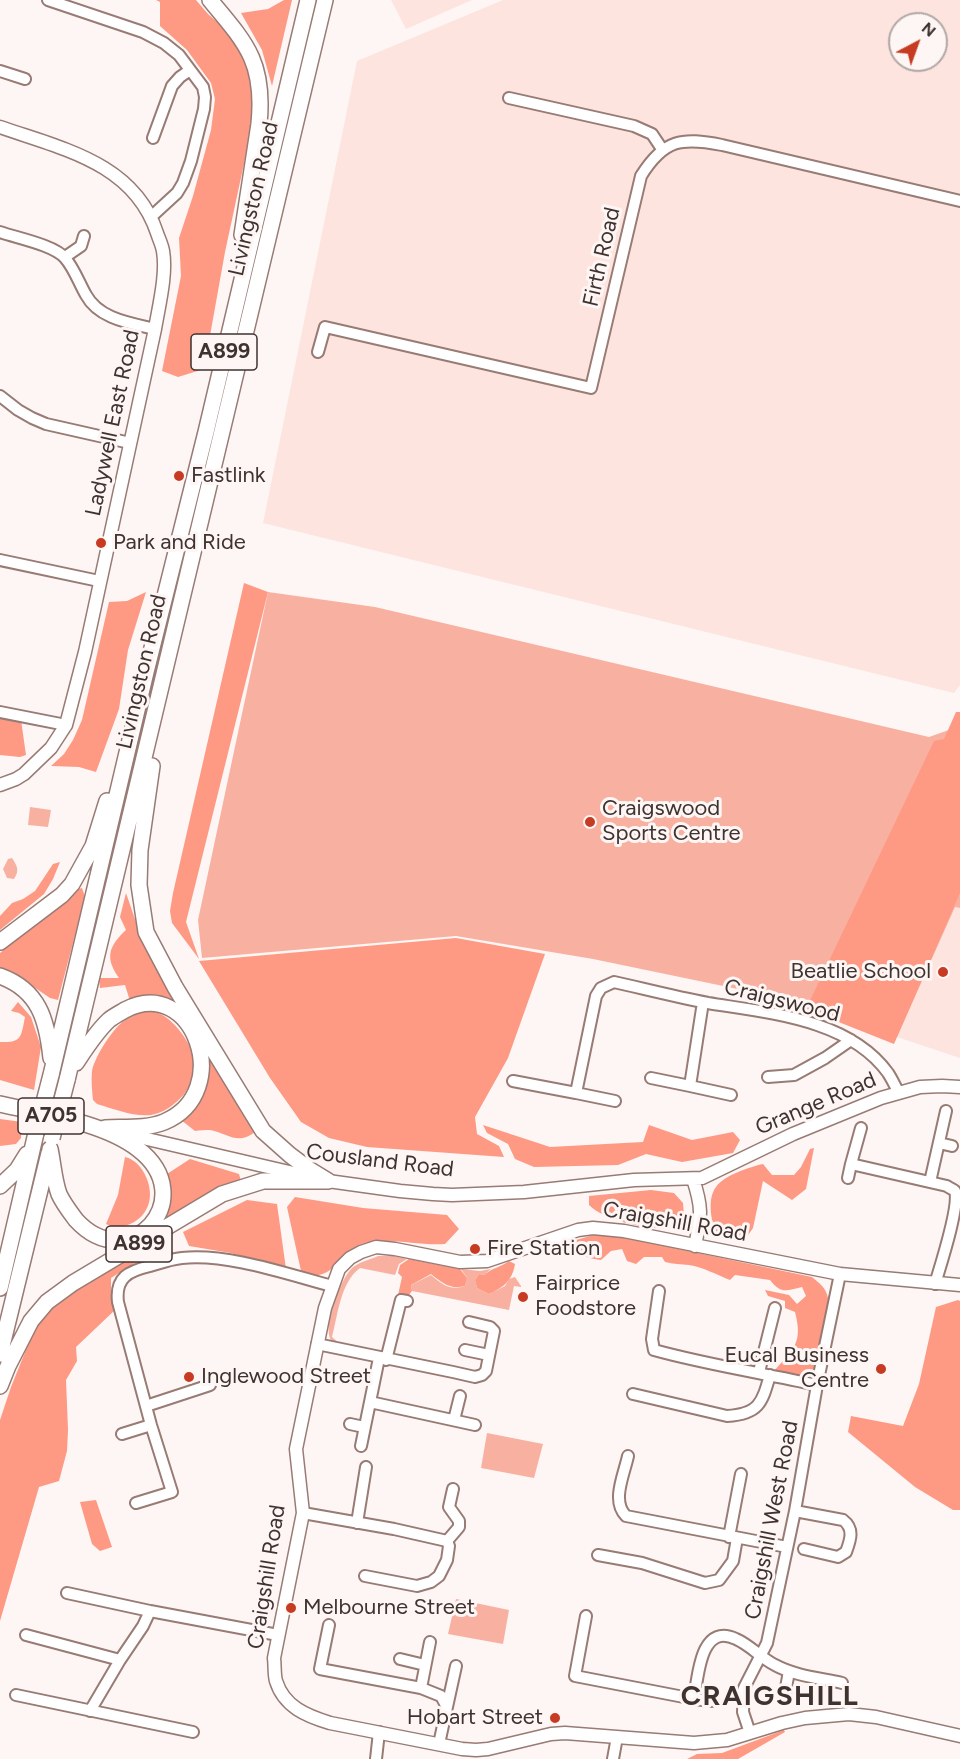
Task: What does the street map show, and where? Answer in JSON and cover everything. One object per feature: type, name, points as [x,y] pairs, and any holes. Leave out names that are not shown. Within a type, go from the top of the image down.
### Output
[{"type":"main road","points":[[210,0],[246,44],[257,68],[261,91],[253,170],[224,351]]},
{"type":"main road","name":"Livingston Road","points":[[0,1288],[308,0]]},
{"type":"main road","name":"Livingston Road","points":[[0,1354],[325,0]]},
{"type":"main road","name":"A899","points":[[161,688],[140,850],[139,885],[146,932],[176,987],[263,1131],[290,1155],[328,1181]]},
{"type":"main road","name":"A899","points":[[0,942],[62,895],[84,864],[93,846],[139,704]]},
{"type":"main road","points":[[0,976],[20,986],[37,1004],[46,1026],[52,1071]]},
{"type":"main road","name":"A899","points":[[67,1077],[93,1038],[111,1018],[131,1007],[146,1003],[162,1006],[176,1012],[190,1025],[201,1053],[203,1067],[198,1090],[189,1104],[164,1122],[150,1126],[102,1128]]},
{"type":"main road","points":[[0,1096],[19,1109]]},
{"type":"main road","points":[[0,1106],[19,1109]]},
{"type":"main road","name":"Cousland Road","points":[[19,1109],[102,1128]]},
{"type":"main road","name":"A899","points":[[51,1143],[59,1193],[69,1212],[95,1236],[127,1240],[155,1220],[163,1204],[164,1187],[156,1169],[147,1157],[123,1139],[102,1128]]},
{"type":"main road","points":[[0,1186],[16,1170],[35,1138]]},
{"type":"main road","name":"A899","points":[[0,1386],[31,1321],[47,1302],[73,1283],[222,1194],[263,1181],[328,1181]]},
{"type":"street","points":[[48,0],[143,32],[164,43],[179,55],[203,87],[205,97],[199,132],[183,183],[177,193],[152,216]]},
{"type":"street","points":[[153,138],[172,86],[190,70]]},
{"type":"street","points":[[0,71],[25,79]]},
{"type":"street","points":[[509,98],[634,126],[652,135],[662,149],[689,140],[705,141],[960,201]]},
{"type":"street","name":"Ladywell East Road","points":[[0,127],[74,153],[113,173],[143,202],[152,216],[163,250],[162,289],[155,328],[85,652],[66,725],[51,748],[24,774],[0,785]]},
{"type":"street","name":"Firth Road","points":[[318,352],[325,327],[591,388],[641,176],[651,160],[662,149]]},
{"type":"street","points":[[0,232],[50,248],[65,257],[89,301],[109,316],[124,322],[155,328]]},
{"type":"street","points":[[65,257],[81,246],[84,236]]},
{"type":"street","points":[[0,396],[18,410],[46,424],[130,443]]},
{"type":"street","points":[[0,560],[99,581]]},
{"type":"street","points":[[0,712],[66,725]]},
{"type":"street","name":"Craigswood","points":[[576,1093],[596,996],[601,988],[614,982],[821,1026],[851,1040],[875,1058],[888,1073],[899,1093]]},
{"type":"street","name":"Craigswood","points":[[690,1086],[703,1002]]},
{"type":"street","name":"Craigswood","points":[[768,1077],[794,1075],[851,1040]]},
{"type":"street","points":[[651,1078],[731,1095]]},
{"type":"street","points":[[513,1081],[615,1101]]},
{"type":"street","name":"Grange Road","points":[[693,1179],[702,1178],[793,1134],[899,1093],[920,1087],[960,1087]]},
{"type":"street","points":[[930,1182],[946,1111]]},
{"type":"street","name":"Cousland Road","points":[[102,1128],[328,1181],[400,1191],[452,1195],[524,1192],[634,1180],[693,1179]]},
{"type":"street","points":[[848,1178],[861,1128]]},
{"type":"street","points":[[939,1143],[952,1146]]},
{"type":"street","points":[[851,1164],[947,1186],[955,1192],[957,1200],[948,1247],[935,1284]]},
{"type":"street","points":[[693,1179],[700,1200],[701,1218],[695,1246]]},
{"type":"street","name":"Craigshill Road","points":[[960,1285],[840,1274],[609,1228],[578,1230],[487,1261],[474,1263],[376,1247],[361,1252],[339,1269],[325,1308],[296,1449],[303,1513],[274,1658],[276,1682],[286,1699],[296,1709],[310,1717],[462,1749],[488,1749],[551,1734],[571,1733],[694,1743],[727,1740],[805,1718],[849,1714],[876,1717],[960,1736]]},
{"type":"street","points":[[136,1503],[172,1492],[151,1425],[118,1302],[116,1292],[126,1275],[134,1270],[181,1258],[220,1258],[332,1286]]},
{"type":"street","name":"Craigshill West Road","points":[[750,1733],[743,1712],[744,1688],[767,1643],[795,1511],[817,1385],[840,1274]]},
{"type":"street","points":[[658,1291],[652,1339],[654,1350],[693,1361],[817,1385]]},
{"type":"street","points":[[361,1446],[382,1359],[401,1300],[407,1301]]},
{"type":"street","points":[[633,1394],[727,1416],[752,1411],[764,1395],[775,1308]]},
{"type":"street","points":[[318,1344],[475,1377],[486,1371],[494,1331],[490,1327],[469,1322]]},
{"type":"street","points":[[465,1350],[489,1355]]},
{"type":"street","points":[[146,1406],[210,1385]]},
{"type":"street","points":[[454,1420],[460,1396]]},
{"type":"street","points":[[370,1402],[475,1425]]},
{"type":"street","points":[[350,1424],[364,1427]]},
{"type":"street","points":[[122,1434],[151,1425]]},
{"type":"street","points":[[628,1456],[618,1498],[621,1511],[626,1516],[787,1547]]},
{"type":"street","points":[[357,1523],[366,1467]]},
{"type":"street","points":[[598,1555],[642,1563],[705,1582],[719,1580],[733,1561],[733,1537],[741,1474]]},
{"type":"street","points":[[447,1541],[459,1527],[459,1521],[449,1507],[453,1489]]},
{"type":"street","points":[[795,1511],[843,1521],[848,1524],[851,1535],[846,1552],[838,1557],[804,1549]]},
{"type":"street","points":[[303,1513],[447,1541]]},
{"type":"street","points":[[365,1576],[417,1586],[430,1582],[439,1576],[447,1560],[449,1546],[447,1541]]},
{"type":"street","points":[[67,1593],[279,1635]]},
{"type":"street","points":[[90,1711],[150,1611]]},
{"type":"street","points":[[586,1616],[575,1676],[711,1701]]},
{"type":"street","points":[[329,1625],[320,1669],[421,1688],[441,1696],[447,1707]]},
{"type":"street","points":[[26,1635],[120,1660]]},
{"type":"street","points":[[694,1699],[704,1649],[710,1641],[720,1636],[737,1639],[776,1666],[842,1683]]},
{"type":"street","points":[[421,1688],[430,1642]]},
{"type":"street","points":[[400,1659],[425,1665]]},
{"type":"street","points":[[439,1744],[456,1666]]},
{"type":"street","points":[[784,1699],[789,1671]]},
{"type":"street","points":[[16,1695],[193,1732]]},
{"type":"street","points":[[376,1759],[379,1732]]},
{"type":"street","points":[[613,1759],[617,1737]]},
{"type":"shaded area","points":[[156,0],[196,0],[231,34],[249,69],[253,108],[204,369],[178,377],[162,371],[181,276],[179,238],[211,130],[215,99],[211,83],[187,50],[160,26],[160,2]]},
{"type":"shaded area","points":[[284,0],[292,0],[272,86],[262,50],[241,13],[268,9]]},
{"type":"shaded area","points":[[391,0],[472,0],[406,29]]},
{"type":"shaded area","points":[[503,0],[960,0],[960,685],[954,693],[263,523],[357,61]]},
{"type":"shaded area","points":[[244,583],[268,592],[186,922],[199,959],[172,923],[170,911]]},
{"type":"shaded area","points":[[146,592],[128,650],[119,709],[96,772],[79,767],[51,766],[64,754],[82,720],[109,602],[127,601]]},
{"type":"shaded area","name":"Craigswood Sports Centre","points":[[268,592],[375,607],[929,737],[960,726],[960,908],[955,907],[897,1037],[805,1003],[593,959],[456,936],[202,958],[198,920]]},
{"type":"shaded area","points":[[956,712],[960,712],[960,893],[894,1044],[806,1009],[934,741],[944,739]]},
{"type":"shaded area","points":[[0,716],[21,720],[26,755],[20,757],[0,755]]},
{"type":"shaded area","points":[[30,807],[51,810],[48,827],[28,825]]},
{"type":"shaded area","points":[[12,858],[17,868],[14,879],[7,878],[3,869],[8,859]]},
{"type":"shaded area","points":[[60,862],[44,894],[0,930],[0,916],[12,903],[35,891],[53,864]]},
{"type":"shaded area","points":[[82,888],[85,897],[58,1000],[50,998],[22,979],[0,970],[0,953],[74,890]]},
{"type":"shaded area","points":[[126,893],[138,928],[184,1009],[144,998],[130,1001],[125,985],[100,988],[99,978],[119,978],[110,959],[110,953],[115,942],[126,930],[120,917]]},
{"type":"shaded area","name":"Beatlie School","points":[[955,906],[960,908],[960,1058],[897,1037]]},
{"type":"shaded area","points":[[456,938],[545,954],[508,1058],[475,1117],[477,1134],[499,1146],[504,1157],[367,1147],[329,1138],[301,1122],[270,1078],[199,961]]},
{"type":"shaded area","points":[[18,1002],[31,1017],[41,1047],[34,1090],[0,1080],[0,1042],[17,1040],[25,1017],[11,1011]]},
{"type":"shaded area","points":[[144,1011],[158,1013],[175,1025],[189,1045],[195,1067],[189,1086],[177,1102],[151,1115],[124,1112],[97,1104],[93,1100],[92,1071],[101,1050],[121,1023]]},
{"type":"shaded area","points":[[210,1052],[256,1131],[244,1138],[233,1138],[210,1130],[195,1131],[181,1120],[203,1090],[208,1074]]},
{"type":"shaded area","points":[[0,1119],[22,1122],[21,1138],[16,1144],[0,1146]]},
{"type":"shaded area","points":[[483,1125],[550,1147],[643,1142],[649,1125],[692,1140],[733,1132],[740,1140],[733,1153],[682,1162],[646,1154],[618,1165],[534,1167],[515,1159],[508,1144],[487,1133]]},
{"type":"shaded area","points":[[814,1148],[806,1189],[792,1200],[763,1181],[753,1228],[746,1238],[725,1237],[716,1233],[711,1216],[711,1203],[713,1192],[720,1183],[738,1172],[763,1164],[772,1175],[794,1175],[810,1149]]},
{"type":"shaded area","points":[[125,1157],[138,1164],[143,1170],[150,1193],[147,1208],[138,1219],[117,1229],[106,1224],[118,1195]]},
{"type":"shaded area","points":[[190,1159],[239,1174],[241,1181],[164,1221],[161,1217],[169,1201],[167,1174]]},
{"type":"shaded area","points":[[651,1190],[674,1193],[683,1203],[684,1215],[674,1228],[653,1228],[629,1224],[606,1216],[589,1205],[589,1196]]},
{"type":"shaded area","points":[[295,1197],[363,1208],[447,1215],[459,1229],[445,1244],[375,1241],[358,1245],[332,1269],[315,1275],[301,1271],[287,1207]]},
{"type":"shaded area","points":[[247,1200],[277,1204],[286,1269],[231,1253],[189,1246],[183,1232]]},
{"type":"shaded area","points":[[597,1234],[612,1235],[812,1277],[824,1289],[829,1305],[817,1367],[807,1376],[775,1370],[795,1344],[798,1331],[797,1322],[795,1312],[785,1308],[785,1301],[768,1296],[765,1290],[789,1295],[797,1304],[806,1296],[802,1287],[784,1290],[777,1288],[770,1280],[735,1275],[730,1280],[705,1269],[665,1262],[662,1257],[644,1257],[636,1264],[627,1261],[622,1249],[611,1251],[601,1260],[577,1252],[573,1244],[576,1240]]},
{"type":"shaded area","points":[[155,1245],[154,1251],[111,1278],[111,1295],[116,1309],[76,1347],[77,1361],[66,1380],[67,1451],[59,1481],[39,1487],[0,1621],[0,1420],[36,1325],[54,1303],[84,1280]]},
{"type":"shaded area","points":[[378,1256],[407,1259],[399,1264],[395,1275],[360,1268],[353,1274],[341,1300],[332,1337],[340,1344],[332,1342],[329,1335],[330,1316],[342,1283],[352,1268]]},
{"type":"shaded area","points":[[409,1259],[460,1269],[467,1278],[465,1286],[451,1286],[431,1274],[411,1285],[412,1291],[408,1296],[398,1295],[402,1277],[398,1273],[400,1265]]},
{"type":"shaded area","points":[[509,1261],[515,1264],[514,1270],[503,1286],[489,1294],[477,1288],[475,1280],[479,1274],[484,1275]]},
{"type":"shaded area","points":[[461,1269],[480,1271],[491,1269],[484,1275],[479,1274],[475,1280],[477,1288],[489,1294],[505,1286],[509,1279],[515,1277],[521,1287],[514,1286],[509,1310],[412,1291],[411,1285],[431,1275],[447,1286],[455,1288],[465,1286],[467,1278]]},
{"type":"shaded area","points":[[960,1301],[960,1510],[953,1510],[915,1487],[848,1432],[851,1416],[903,1426],[919,1384],[936,1307]]},
{"type":"shaded area","points":[[487,1433],[543,1444],[534,1478],[481,1468]]},
{"type":"shaded area","points":[[96,1500],[112,1547],[100,1551],[92,1544],[80,1502]]},
{"type":"shaded area","points":[[456,1599],[509,1610],[503,1644],[448,1634]]},
{"type":"shaded area","points":[[784,1730],[785,1732],[738,1759],[687,1759],[697,1754],[722,1753]]},
{"type":"place","name":"Fastlink","points":[[179,476]]},
{"type":"place","name":"Park and Ride","points":[[101,543]]},
{"type":"place","name":"Craigswood Sports Centre","points":[[590,822]]},
{"type":"place","name":"Beatlie School","points":[[943,972]]},
{"type":"place","name":"Fire Station","points":[[475,1249]]},
{"type":"place","name":"Fairprice Foodstore","points":[[523,1297]]},
{"type":"place","name":"Eucal Business Centre","points":[[881,1369]]},
{"type":"place","name":"Inglewood Street","points":[[189,1377]]},
{"type":"place","name":"Melbourne Street","points":[[291,1608]]},
{"type":"place","name":"Hobart Street","points":[[555,1718]]},
{"type":"district","name":"CRAIGSHILL","points":[[770,1697]]}]
